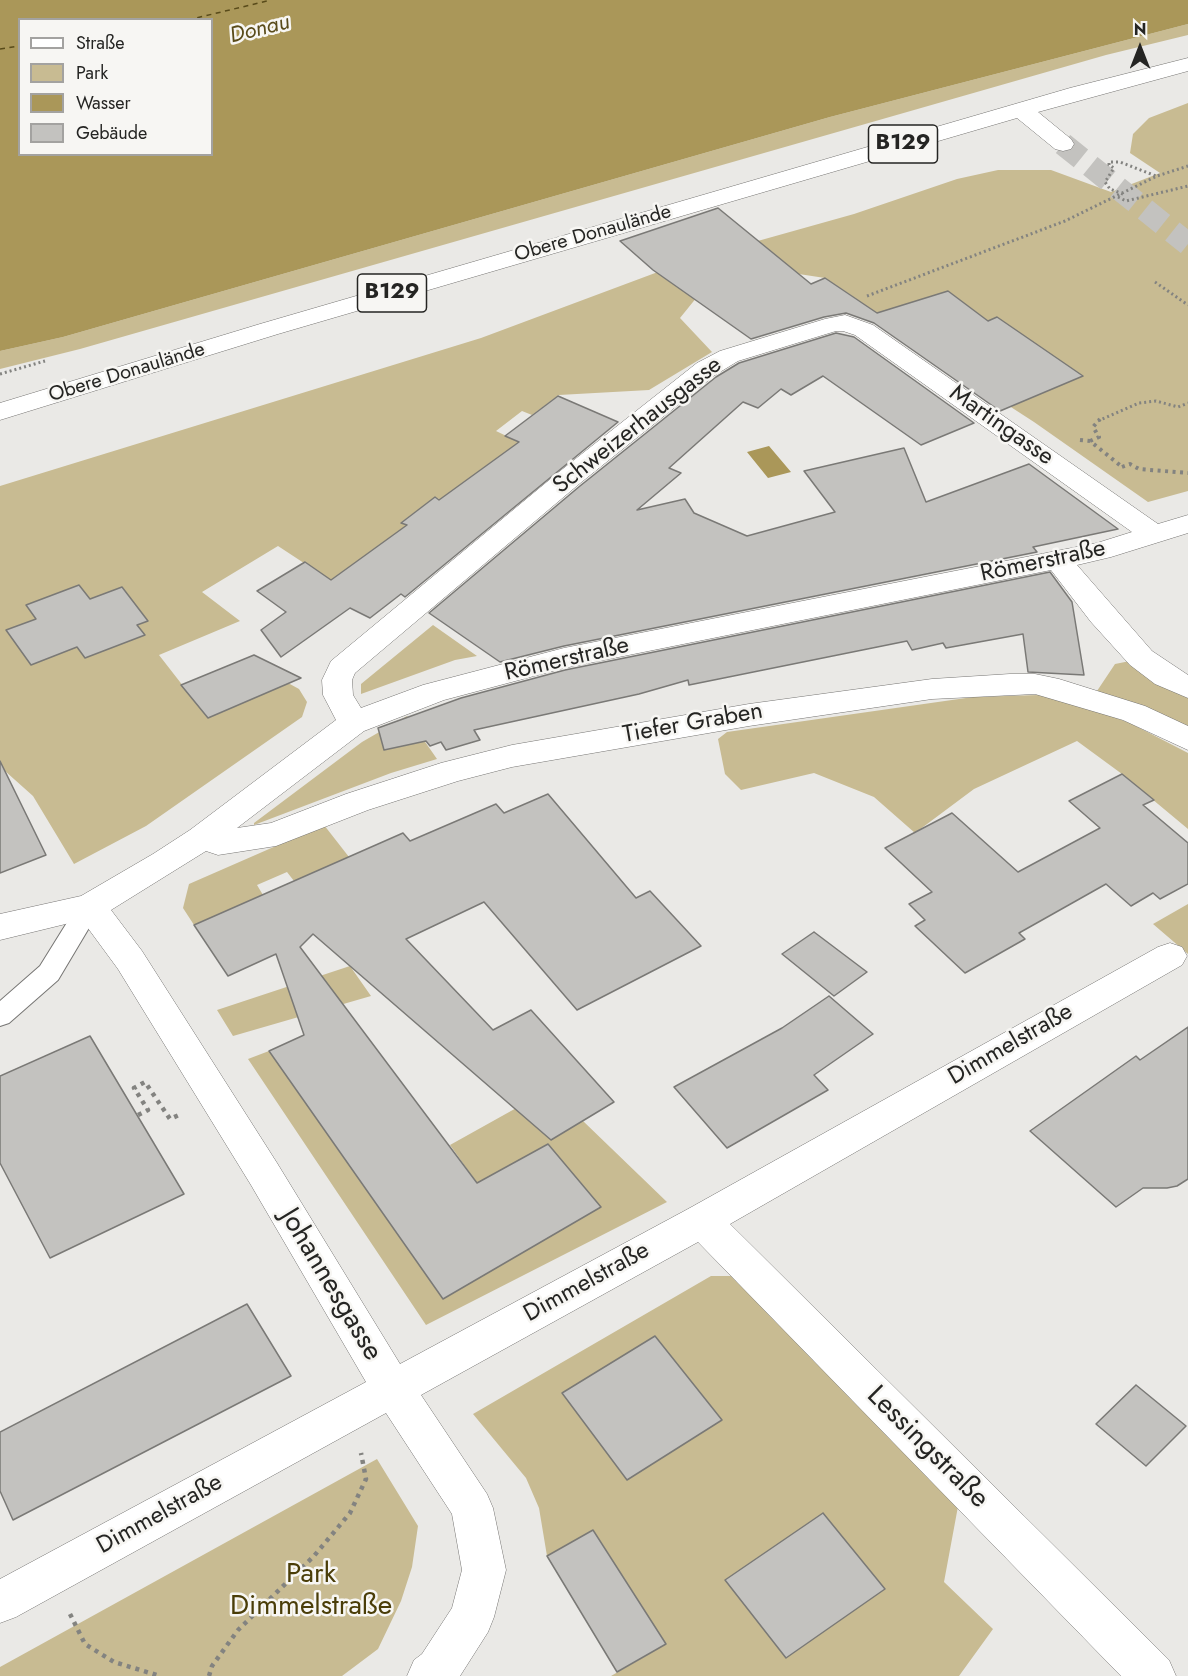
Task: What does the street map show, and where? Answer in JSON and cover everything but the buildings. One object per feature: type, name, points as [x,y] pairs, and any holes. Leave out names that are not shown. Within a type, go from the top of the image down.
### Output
[{"type":"street","name":"Obere Donaulände","points":[[0,412],[269,329],[1078,93],[1188,64]]},
{"type":"street","points":[[1022,110],[1072,131],[1078,93]]},
{"type":"street","name":"Martingasse","points":[[845,323],[864,330],[890,347],[1155,535]]},
{"type":"street","name":"Schweizerhausgasse","points":[[353,723],[338,695],[337,680],[342,668],[653,409],[706,369],[729,356],[824,327],[845,323]]},
{"type":"street","name":"Römerstraße","points":[[0,927],[90,906],[165,863],[202,838],[353,723],[434,692],[564,658],[1058,560],[1120,546],[1188,524]]},
{"type":"street","points":[[1058,560],[1102,615],[1136,652],[1166,677],[1188,688]]},
{"type":"street","name":"Tiefer Graben","points":[[202,838],[218,843],[276,834],[357,802],[452,771],[554,748],[932,688],[1035,684],[1081,695],[1134,713],[1188,739]]},
{"type":"street","name":"Johannesgasse","points":[[90,906],[130,960],[393,1388],[472,1508],[484,1570],[472,1617],[438,1670],[430,1676]]},
{"type":"street","name":"Dimmelstraße","points":[[0,1602],[702,1221],[1170,956]]},
{"type":"street","name":"Lessingstraße","points":[[702,1221],[1153,1676]]},
{"type":"lane","points":[[0,1016],[49,973],[90,906]]},
{"type":"path","points":[[1123,194],[1110,189],[1105,182],[1114,168],[1109,165],[1109,162],[1120,162],[1157,176]]},
{"type":"path","points":[[845,323],[846,306],[861,298],[1054,226],[1118,197],[1157,176],[1188,166]]},
{"type":"path","points":[[1118,197],[1126,201],[1188,186]]},
{"type":"path","points":[[1155,282],[1188,305]]},
{"type":"path","points":[[1090,441],[1099,437],[1093,427],[1101,419],[1139,403],[1156,401],[1178,407],[1188,403]]},
{"type":"path","points":[[1122,467],[1130,464],[1139,469],[1188,473]]},
{"type":"path","points":[[138,1115],[148,1110],[134,1088],[145,1082],[170,1119]]},
{"type":"path","points":[[209,1676],[212,1666],[238,1630],[314,1556],[350,1513],[366,1479],[360,1449]]},
{"type":"path","points":[[66,1606],[85,1644],[114,1662],[160,1676]]},
{"type":"green space","points":[[1188,24],[1188,35],[1106,55],[80,349],[0,369],[0,351],[63,337],[830,117]]},
{"type":"green space","points":[[1188,103],[1188,491],[1148,502],[1034,422],[867,314],[852,296],[825,278],[766,269],[697,297],[680,318],[712,352],[649,390],[559,395],[532,415],[522,411],[496,431],[519,442],[441,500],[435,497],[402,522],[407,525],[345,590],[278,546],[202,592],[240,621],[159,655],[208,718],[288,683],[299,689],[307,702],[302,717],[146,826],[74,864],[33,796],[5,771],[0,773],[0,486],[481,338],[690,260],[854,214],[957,179],[998,170],[1051,170],[1111,192],[1160,173],[1130,153],[1133,134],[1149,118]]},
{"type":"green space","points":[[433,625],[477,656],[455,660],[361,694],[361,684]]},
{"type":"green space","points":[[1135,660],[1188,695],[1188,732],[1097,691],[1115,664]]},
{"type":"green space","points":[[1039,695],[1076,703],[1130,723],[1188,753],[1188,829],[1122,774],[1077,741],[974,789],[915,833],[874,797],[814,773],[741,790],[725,774],[718,739],[727,732],[973,697]]},
{"type":"green space","points":[[407,716],[437,759],[391,773],[254,825],[362,742]]},
{"type":"green space","points":[[324,825],[349,857],[294,881],[287,872],[257,885],[263,895],[194,925],[183,908],[189,884]]},
{"type":"green space","points":[[1188,904],[1188,954],[1153,924]]},
{"type":"green space","points":[[350,966],[371,996],[233,1036],[217,1010]]},
{"type":"green space","points":[[269,1051],[443,1299],[601,1207],[548,1144],[477,1183],[450,1145],[554,1087],[583,1121],[667,1202],[426,1325],[248,1059]]},
{"type":"green space","points":[[711,1276],[741,1276],[959,1501],[944,1582],[993,1629],[959,1676],[611,1676],[666,1644],[594,1531],[547,1556],[539,1508],[526,1478],[473,1414]]},
{"type":"green space","name":"Park Dimmelstraße","points":[[377,1459],[418,1526],[412,1567],[401,1601],[378,1649],[342,1676],[0,1676],[0,1667]]},
{"type":"water","name":"Donau","points":[[0,0],[1188,0],[1188,24],[830,117],[63,337],[0,351]]},
{"type":"water","points":[[769,446],[791,472],[768,478],[747,452]]},
{"type":"ferry route","points":[[196,18],[271,0]]},
{"type":"ferry route","points":[[0,49],[18,46]]},
{"type":"tunnel","points":[[1063,144],[1188,244]]}]
